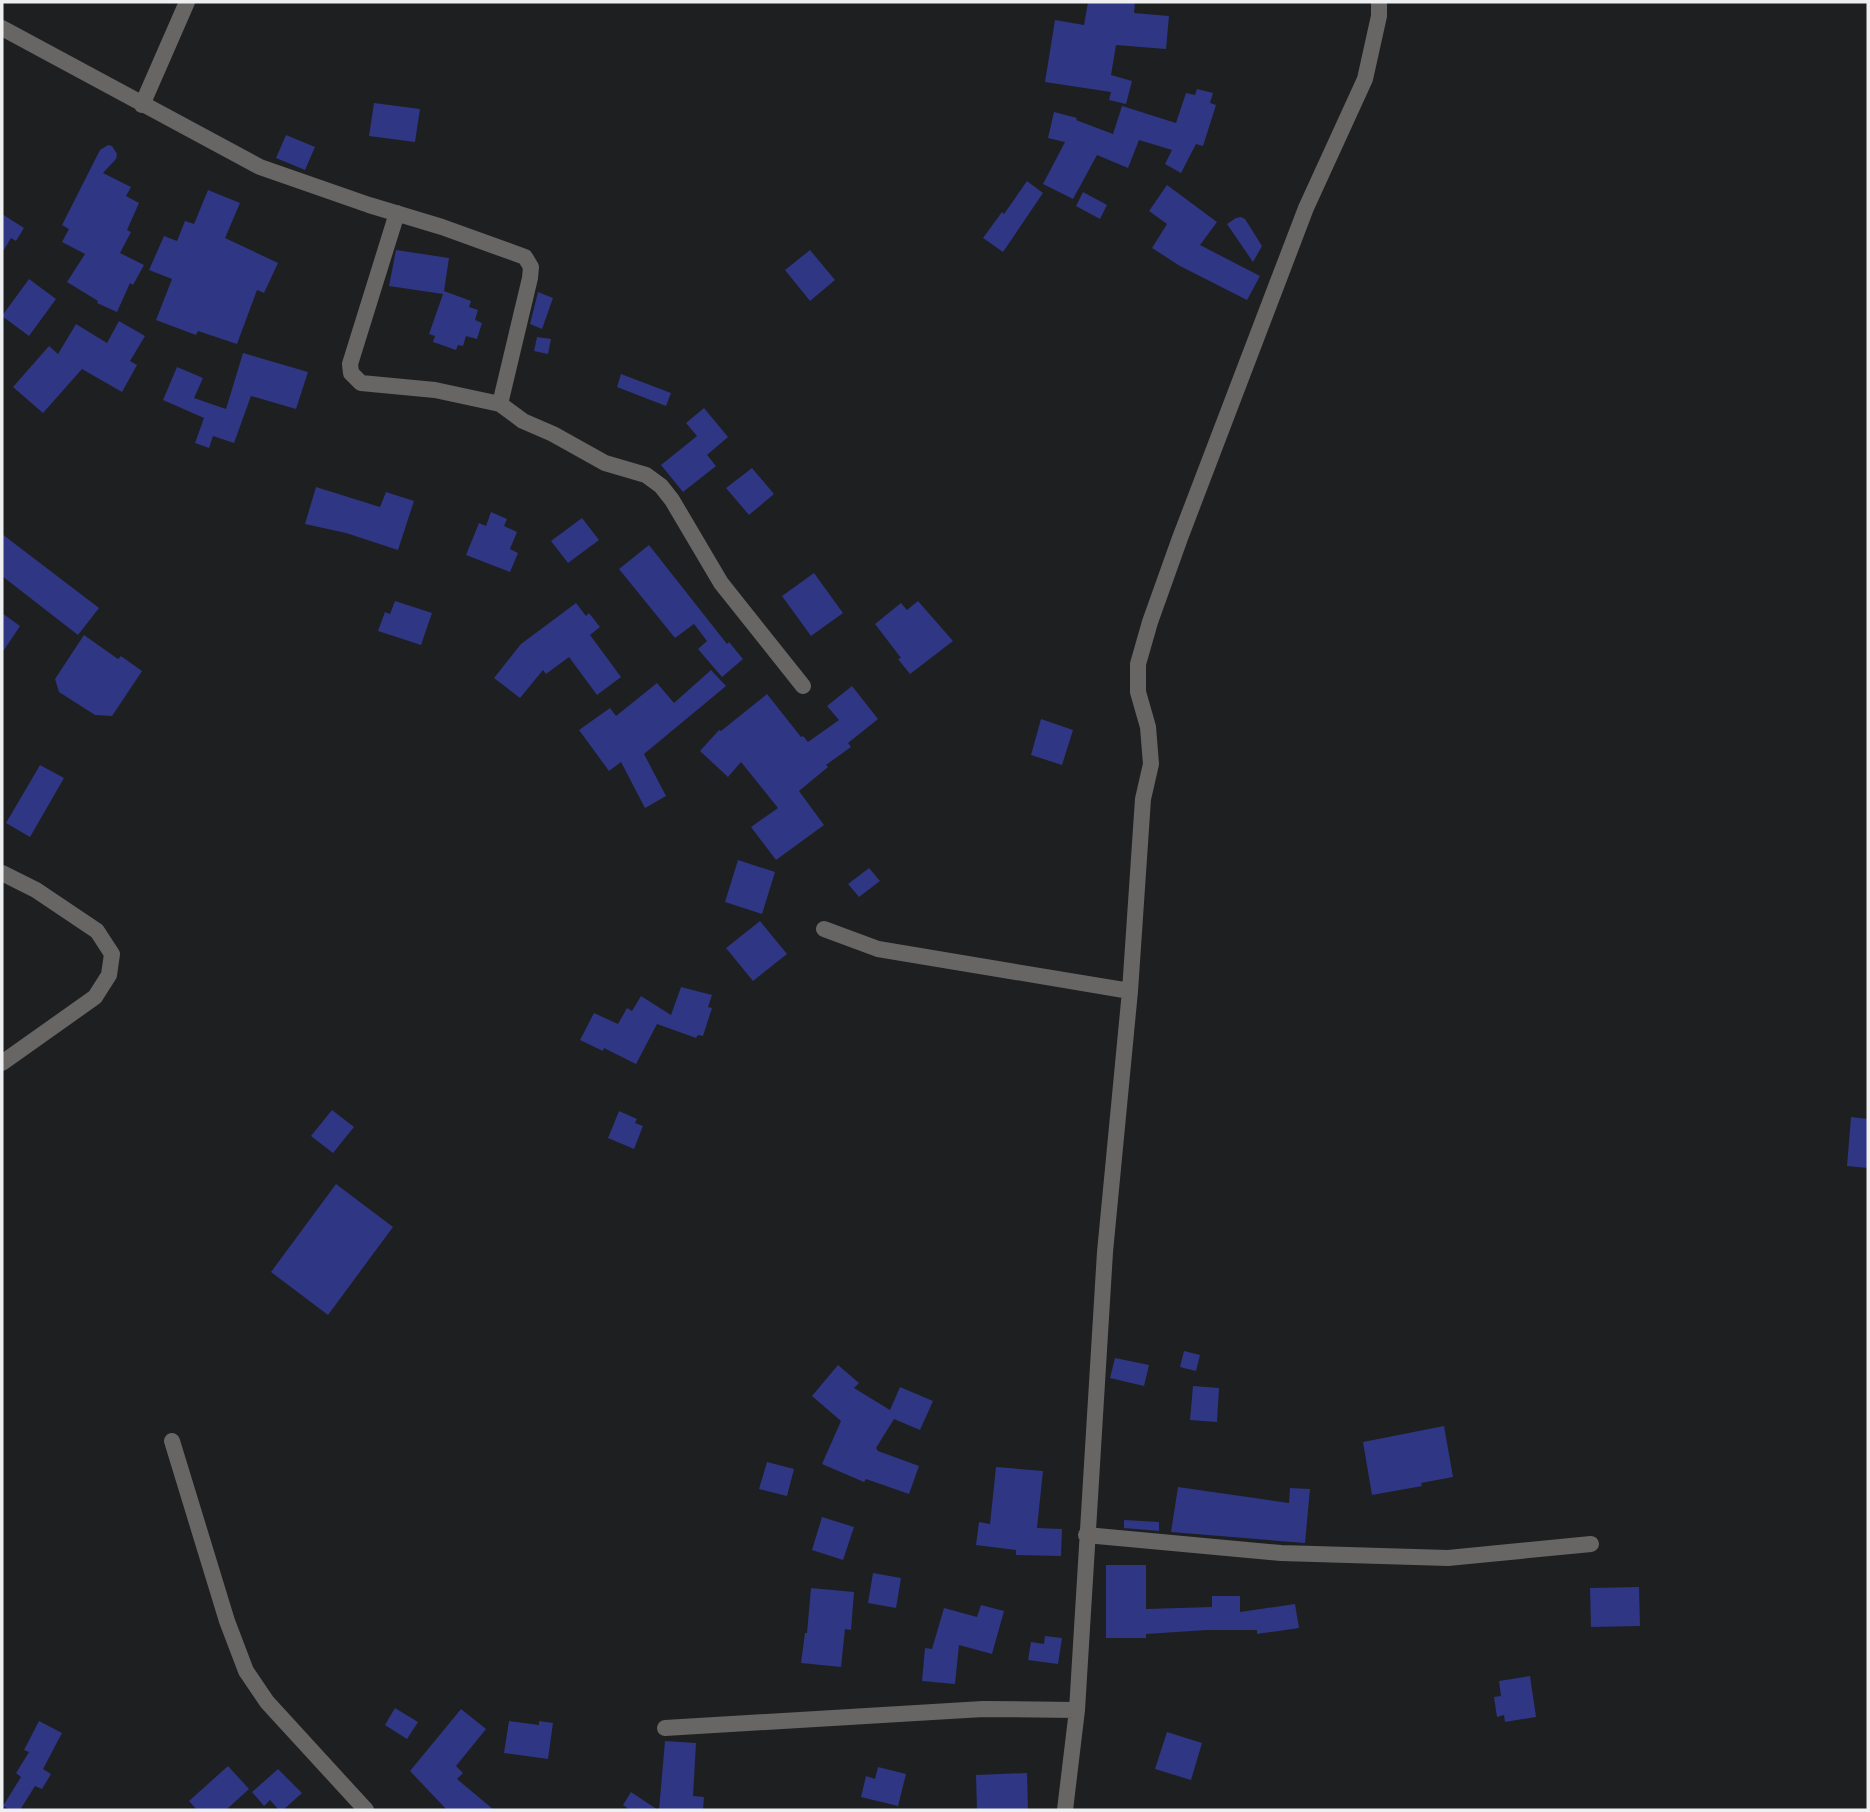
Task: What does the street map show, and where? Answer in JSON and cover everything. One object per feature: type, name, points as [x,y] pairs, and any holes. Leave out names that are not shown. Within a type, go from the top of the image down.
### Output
[{"type":"street","points":[[142,105],[187,2]]},
{"type":"street","points":[[1065,1810],[1077,1710],[1105,1252],[1130,991],[1143,799],[1151,764],[1148,727],[1138,692],[1138,664],[1180,538],[1306,208],[1364,79],[1379,16],[1378,2]]},
{"type":"street","points":[[2,29],[260,167],[442,226],[525,257],[531,267],[500,404]]},
{"type":"street","points":[[397,213],[350,364],[351,373],[360,383],[435,390],[500,404],[523,421],[553,434],[605,463],[646,475],[661,486],[672,500],[721,583],[803,686]]},
{"type":"street","points":[[2,873],[36,890],[97,931],[112,954],[110,975],[95,997],[2,1063]]},
{"type":"street","points":[[824,929],[878,949],[1130,991]]},
{"type":"street","points":[[172,1441],[227,1621],[246,1671],[267,1702],[366,1810]]},
{"type":"street","points":[[1086,1535],[1280,1553],[1448,1558],[1591,1544]]},
{"type":"street","points":[[665,1728],[983,1709],[1077,1710]]},
{"type":"building","points":[[1088,2],[1135,2],[1134,13],[1169,16],[1166,49],[1116,45],[1111,75],[1132,81],[1126,104],[1109,100],[1111,92],[1045,82],[1055,20],[1084,25]]},
{"type":"building","points":[[1197,89],[1213,93],[1210,103],[1216,105],[1203,146],[1196,144],[1181,173],[1165,164],[1172,150],[1139,140],[1128,168],[1097,155],[1073,199],[1043,184],[1065,142],[1048,138],[1054,112],[1077,118],[1076,120],[1113,134],[1122,106],[1176,123],[1186,93],[1195,95]]},
{"type":"building","points":[[374,103],[420,109],[415,142],[369,136]]},
{"type":"building","points":[[286,135],[315,147],[305,170],[276,158]]},
{"type":"building","points":[[108,145],[112,146],[117,154],[116,159],[103,173],[131,187],[126,196],[139,203],[127,230],[131,232],[120,253],[144,265],[133,285],[130,283],[117,312],[97,303],[98,301],[67,282],[85,254],[62,242],[69,229],[62,225],[100,150]]},
{"type":"building","points":[[1027,181],[1043,193],[1003,252],[983,238]]},
{"type":"building","points":[[1167,185],[1217,222],[1200,245],[1260,276],[1247,300],[1180,266],[1152,248],[1167,224],[1149,211]]},
{"type":"building","points":[[208,190],[240,203],[225,238],[278,263],[264,293],[257,290],[237,344],[198,331],[196,335],[156,320],[172,279],[149,270],[164,236],[177,241],[185,221],[194,224]]},
{"type":"building","points":[[1083,192],[1107,205],[1100,219],[1076,206]]},
{"type":"building","points":[[2,214],[24,228],[16,241],[11,238],[2,253]]},
{"type":"building","points":[[1241,217],[1262,246],[1253,262],[1227,224]]},
{"type":"building","points":[[396,250],[449,258],[444,291],[471,301],[469,307],[478,310],[475,320],[482,323],[477,339],[466,336],[463,346],[458,345],[456,350],[433,342],[435,336],[429,334],[443,294],[389,286]]},
{"type":"building","points":[[810,250],[835,280],[810,301],[785,270]]},
{"type":"building","points":[[29,279],[56,299],[29,336],[2,316]]},
{"type":"building","points":[[538,292],[553,298],[542,329],[530,324]]},
{"type":"building","points":[[119,321],[145,336],[130,361],[137,365],[122,392],[82,369],[43,413],[13,387],[49,346],[58,354],[76,324],[107,343]]},
{"type":"building","points":[[537,337],[551,339],[548,354],[534,351]]},
{"type":"building","points":[[243,353],[308,372],[296,409],[251,396],[234,443],[213,436],[209,448],[195,443],[204,418],[163,400],[177,367],[203,378],[194,398],[226,409]]},
{"type":"building","points":[[621,374],[671,393],[666,406],[617,387]]},
{"type":"building","points":[[704,408],[728,437],[707,455],[716,466],[683,492],[661,465],[697,436],[686,423]]},
{"type":"building","points":[[752,468],[774,494],[749,515],[726,488]]},
{"type":"building","points":[[316,487],[380,507],[386,492],[414,501],[398,550],[346,533],[305,524]]},
{"type":"building","points":[[491,512],[507,519],[504,526],[517,532],[510,549],[518,553],[510,572],[466,555],[479,523],[486,526]]},
{"type":"building","points":[[582,518],[599,540],[568,563],[551,541]]},
{"type":"building","points":[[2,534],[99,608],[78,635],[2,576]]},
{"type":"building","points":[[649,545],[727,644],[729,642],[743,659],[722,677],[698,649],[707,641],[694,624],[675,638],[619,569]]},
{"type":"building","points":[[814,573],[843,613],[811,636],[782,596]]},
{"type":"building","points":[[395,601],[432,613],[421,645],[378,631],[385,612],[390,614]]},
{"type":"building","points":[[918,601],[953,641],[910,674],[875,624],[901,603],[907,610]]},
{"type":"building","points":[[576,603],[586,616],[589,613],[600,627],[590,635],[621,677],[597,695],[569,657],[546,674],[543,670],[520,698],[494,678],[521,644]]},
{"type":"building","points":[[2,613],[20,626],[2,653]]},
{"type":"building","points":[[84,635],[118,659],[121,656],[142,671],[112,716],[95,715],[59,692],[55,679]]},
{"type":"building","points":[[711,670],[726,686],[644,754],[666,796],[645,808],[621,762],[609,771],[579,730],[610,708],[616,716],[657,683],[674,703]]},
{"type":"building","points":[[852,686],[878,719],[848,743],[851,747],[826,765],[828,767],[799,791],[824,825],[776,860],[751,827],[778,808],[741,762],[728,777],[700,751],[719,730],[767,694],[808,742],[839,720],[827,706]]},
{"type":"building","points":[[1041,719],[1073,730],[1062,765],[1031,755]]},
{"type":"building","points":[[40,765],[64,778],[30,837],[6,823]]},
{"type":"building","points":[[738,860],[775,872],[762,914],[725,902]]},
{"type":"building","points":[[869,868],[880,881],[859,897],[848,884]]},
{"type":"building","points":[[760,921],[787,954],[753,981],[726,948]]},
{"type":"building","points":[[681,987],[712,995],[708,1007],[712,1008],[703,1036],[698,1035],[696,1038],[657,1024],[636,1064],[604,1048],[603,1051],[580,1040],[594,1013],[618,1024],[627,1008],[632,1011],[641,996],[671,1015]]},
{"type":"building","points":[[332,1110],[354,1127],[333,1153],[311,1136]]},
{"type":"building","points":[[619,1111],[637,1119],[635,1123],[643,1126],[634,1149],[608,1138]]},
{"type":"building","points":[[1851,1117],[1868,1119],[1868,1168],[1847,1166]]},
{"type":"building","points":[[336,1184],[393,1227],[328,1315],[271,1272]]},
{"type":"building","points":[[1184,1351],[1200,1355],[1196,1371],[1180,1367]]},
{"type":"building","points":[[1115,1358],[1149,1365],[1144,1386],[1110,1378]]},
{"type":"building","points":[[838,1365],[859,1383],[854,1388],[890,1410],[900,1387],[933,1401],[920,1430],[894,1419],[876,1448],[919,1466],[909,1494],[866,1479],[864,1482],[822,1464],[841,1421],[812,1396]]},
{"type":"building","points":[[1193,1386],[1219,1388],[1217,1422],[1190,1420]]},
{"type":"building","points":[[1444,1426],[1453,1477],[1372,1495],[1363,1442]]},
{"type":"building","points":[[767,1462],[794,1469],[787,1496],[759,1489]]},
{"type":"building","points":[[996,1467],[1043,1471],[1037,1528],[1062,1529],[1061,1556],[1016,1555],[1016,1550],[976,1545],[979,1522],[990,1524]]},
{"type":"building","points":[[1178,1487],[1289,1503],[1290,1488],[1310,1489],[1305,1543],[1171,1532]]},
{"type":"building","points":[[822,1517],[854,1527],[843,1560],[812,1550]]},
{"type":"building","points":[[1124,1520],[1159,1522],[1159,1531],[1124,1528]]},
{"type":"building","points":[[1106,1565],[1146,1565],[1146,1609],[1212,1607],[1212,1596],[1240,1596],[1240,1612],[1295,1604],[1299,1628],[1257,1634],[1257,1630],[1207,1630],[1146,1634],[1146,1638],[1106,1638]]},
{"type":"building","points":[[873,1573],[901,1578],[896,1608],[868,1603]]},
{"type":"building","points":[[1639,1587],[1640,1626],[1591,1627],[1590,1588]]},
{"type":"building","points":[[811,1588],[854,1592],[851,1630],[845,1629],[841,1667],[801,1663]]},
{"type":"building","points":[[981,1605],[1004,1611],[992,1654],[959,1645],[955,1684],[922,1681],[925,1648],[932,1649],[944,1608],[977,1617]]},
{"type":"building","points":[[1045,1636],[1062,1638],[1058,1664],[1028,1660],[1031,1642],[1044,1644]]},
{"type":"building","points":[[1530,1676],[1536,1717],[1505,1722],[1504,1715],[1497,1717],[1494,1697],[1501,1696],[1499,1681]]},
{"type":"building","points":[[395,1708],[418,1722],[407,1739],[385,1725]]},
{"type":"building","points":[[461,1709],[486,1729],[456,1766],[463,1773],[457,1779],[494,1810],[447,1810],[410,1771]]},
{"type":"building","points":[[39,1721],[62,1733],[43,1769],[51,1774],[42,1789],[35,1786],[20,1810],[11,1810],[3,1806],[21,1777],[16,1773],[29,1752],[24,1750]]},
{"type":"building","points":[[509,1721],[539,1725],[539,1721],[553,1723],[548,1759],[504,1753]]},
{"type":"building","points":[[1167,1732],[1202,1743],[1191,1780],[1155,1769]]},
{"type":"building","points":[[665,1741],[696,1743],[693,1796],[704,1797],[703,1810],[659,1810]]},
{"type":"building","points":[[228,1766],[249,1789],[226,1810],[197,1810],[189,1801]]},
{"type":"building","points":[[878,1767],[906,1774],[898,1806],[861,1797],[866,1776],[875,1779]]},
{"type":"building","points":[[278,1769],[302,1793],[283,1810],[279,1810],[270,1800],[264,1806],[252,1792]]},
{"type":"building","points":[[1027,1773],[1028,1810],[977,1810],[976,1775]]},
{"type":"building","points":[[631,1792],[658,1810],[630,1810],[623,1805]]}]
